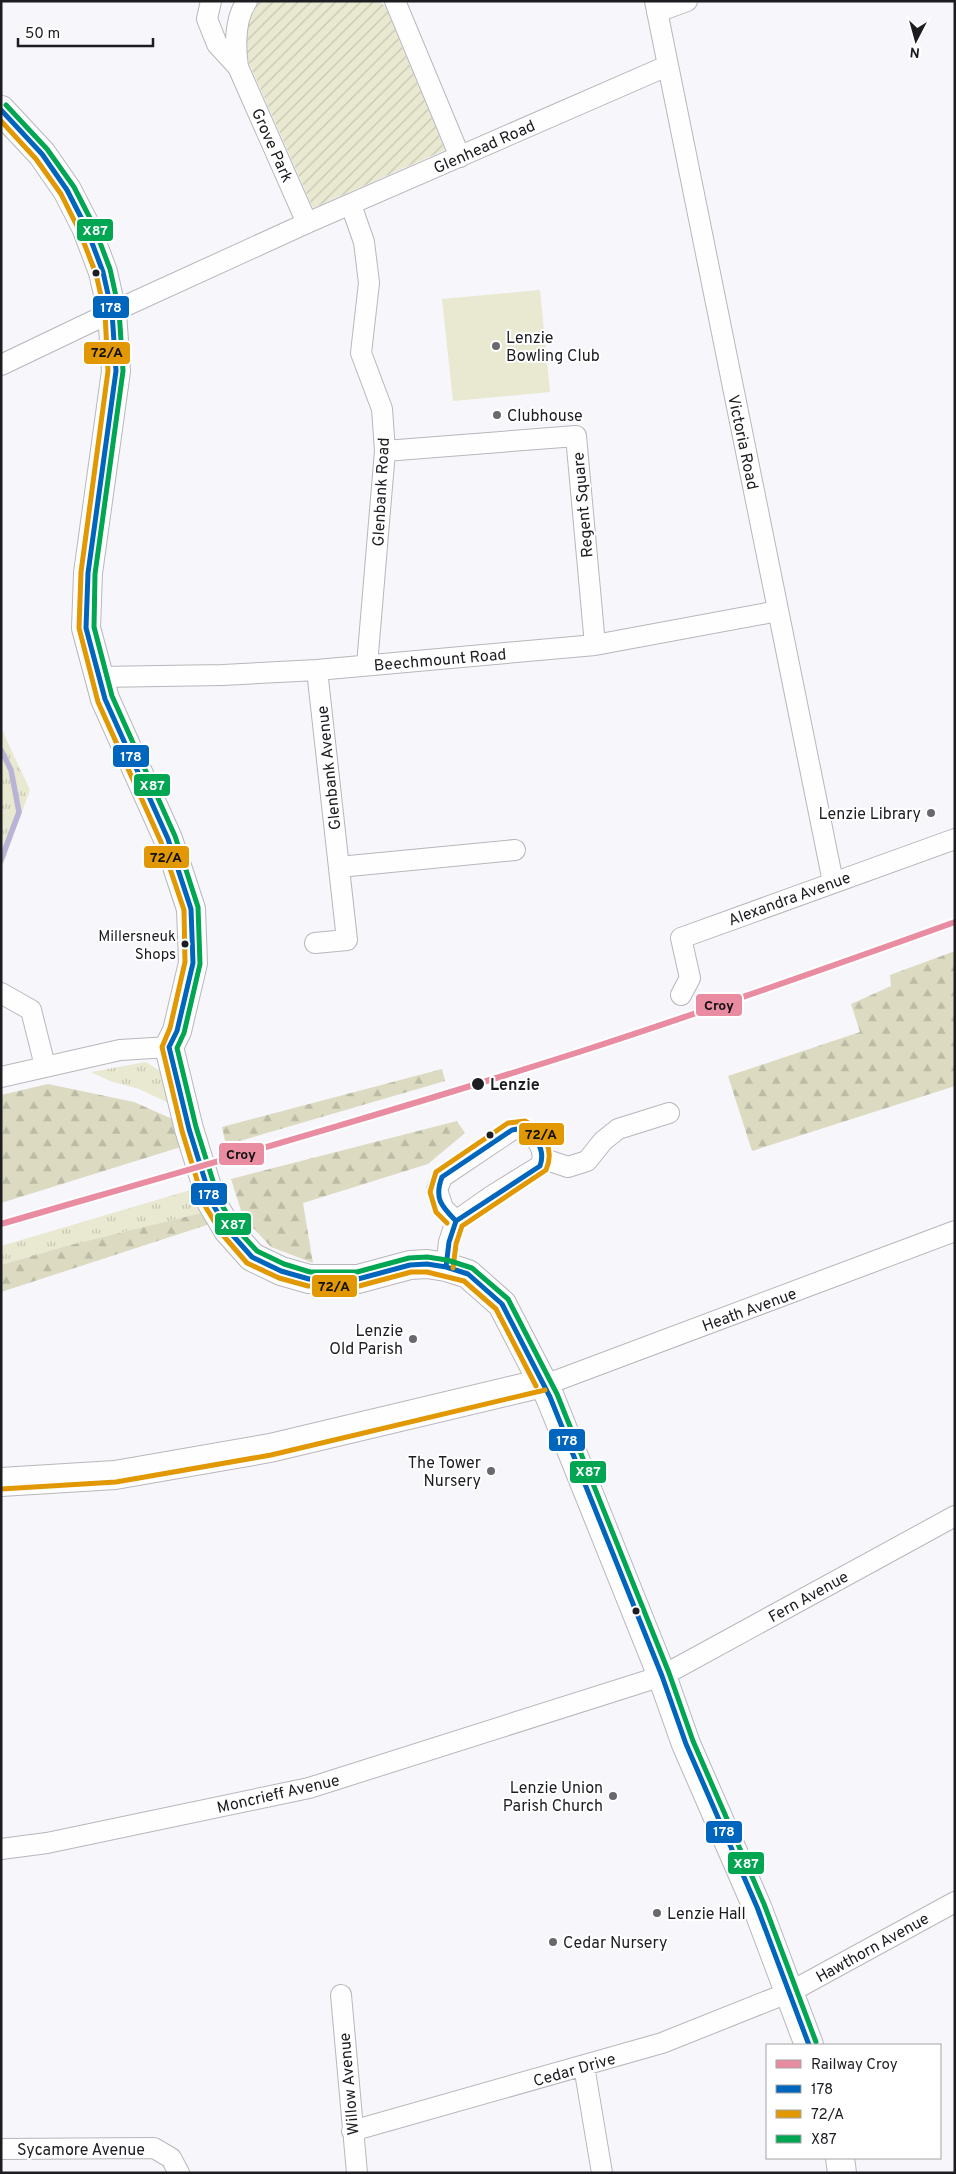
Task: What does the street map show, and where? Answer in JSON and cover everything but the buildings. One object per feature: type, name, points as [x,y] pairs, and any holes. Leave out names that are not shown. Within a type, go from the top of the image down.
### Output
[{"type":"main road","points":[[1,110],[42,154],[67,190],[86,227],[103,272],[112,312],[116,371],[88,573],[86,628],[105,698],[168,839],[190,909],[194,963],[176,1031],[168,1047],[189,1129],[212,1203],[228,1230],[252,1256],[281,1271],[309,1279],[358,1279],[410,1265],[427,1264],[446,1267],[468,1274],[502,1304],[550,1397],[662,1676],[686,1744],[738,1861],[809,2044]]},
{"type":"main road","points":[[1,1482],[115,1475],[270,1448],[542,1383]]},
{"type":"main road","points":[[840,2159],[842,2173]]},
{"type":"street","name":"Grove Park","points":[[211,1],[207,19],[217,44],[238,66]]},
{"type":"street","name":"Grove Park","points":[[247,1],[240,11],[235,44],[238,66],[308,222]]},
{"type":"street","points":[[395,1],[460,157]]},
{"type":"street","points":[[656,7],[687,1]]},
{"type":"street","name":"Victoria Road","points":[[656,7],[833,882]]},
{"type":"street","name":"Glenhead Road","points":[[1,364],[308,222],[351,205],[667,66]]},
{"type":"street","name":"Glenbank Road","points":[[351,205],[364,242],[369,283],[361,352],[382,409],[385,451],[367,665]]},
{"type":"street","name":"Regent Square","points":[[385,451],[576,436],[595,644]]},
{"type":"street","name":"Beechmount Road","points":[[98,677],[223,675],[317,670],[595,644],[778,611]]},
{"type":"street","name":"Glenbank Avenue","points":[[315,943],[347,940],[317,670]]},
{"type":"street","name":"Alexandra Avenue","points":[[681,995],[690,978],[681,938],[955,839]]},
{"type":"street","points":[[339,867],[515,850]]},
{"type":"street","points":[[1,992],[31,1010],[45,1066]]},
{"type":"street","points":[[1,1077],[120,1050],[168,1047]]},
{"type":"street","points":[[544,1159],[568,1167],[587,1161],[603,1140],[618,1129],[669,1113]]},
{"type":"street","points":[[446,1267],[449,1242],[456,1220],[493,1194],[540,1166],[544,1159],[541,1147],[532,1134],[523,1128],[512,1130],[442,1177],[437,1190],[444,1208],[456,1220]]},
{"type":"street","name":"Heath Avenue","points":[[542,1383],[558,1380],[955,1231]]},
{"type":"street","name":"Fern Avenue","points":[[662,1676],[955,1516]]},
{"type":"street","name":"Moncrieff Avenue","points":[[1,1849],[47,1843],[309,1788],[662,1676]]},
{"type":"street","name":"Hawthorn Avenue","points":[[790,1992],[955,1902]]},
{"type":"street","name":"Cedar Drive","points":[[352,2131],[662,2043],[790,1992]]},
{"type":"street","name":"Willow Avenue","points":[[341,1995],[357,2173]]},
{"type":"street","points":[[584,2066],[602,2173]]},
{"type":"street","name":"Sycamore Avenue","points":[[1,2149],[154,2148],[171,2158],[179,2173]]},
{"type":"green space","points":[[259,1],[379,1],[385,6],[445,150],[313,208],[249,63],[246,47],[247,31]]},
{"type":"green space","name":"Lenzie Bowling Club","points":[[540,290],[550,392],[453,401],[442,299]]},
{"type":"green space","points":[[1,728],[30,790],[1,870]]},
{"type":"green space","points":[[955,951],[955,1086],[752,1151],[728,1076],[860,1032],[851,1004],[891,986],[890,975]]},
{"type":"green space","points":[[146,1062],[163,1073],[173,1105],[139,1089],[110,1081],[91,1072]]},
{"type":"green space","points":[[442,1069],[445,1081],[226,1145],[222,1127]]},
{"type":"green space","points":[[48,1084],[134,1102],[177,1121],[184,1146],[1,1203],[1,1095]]},
{"type":"green space","points":[[457,1121],[465,1133],[428,1164],[303,1203],[313,1263],[271,1247],[243,1217],[231,1179]]},
{"type":"green space","points":[[194,1189],[201,1213],[66,1246],[1,1265],[1,1246]]},
{"type":"green space","points":[[201,1213],[210,1224],[1,1292],[1,1265],[66,1246]]},
{"type":"waterway","points":[[1,750],[11,770],[19,812],[1,860]]},
{"type":"rail line","name":"Croy","points":[[1,1224],[507,1075],[674,1021],[955,922]]},
{"type":"transit line","name":"X87","points":[[6,105],[47,149],[74,187],[93,224],[110,269],[119,310],[123,371],[95,574],[94,627],[112,696],[175,836],[198,907],[200,964],[184,1033],[177,1048],[196,1127],[219,1200],[234,1226],[257,1251],[284,1264],[310,1272],[357,1272],[409,1258],[427,1257],[447,1260],[472,1268],[508,1299],[557,1394],[669,1673],[693,1741],[764,1904],[816,2042]]},
{"type":"transit line","name":"178","points":[[1,110],[42,154],[67,190],[86,227],[103,272],[112,312],[116,371],[88,573],[86,628],[105,699],[168,839],[191,909],[193,963],[177,1031],[169,1047],[189,1129],[212,1203],[228,1230],[252,1257],[281,1271],[309,1279],[358,1279],[410,1265],[427,1264],[446,1267],[468,1274],[502,1304],[550,1397],[662,1676],[686,1744],[757,1907],[809,2044]]},
{"type":"transit line","name":"72/A","points":[[1,121],[36,159],[61,194],[79,230],[96,274],[105,313],[108,371],[81,572],[79,628],[98,702],[161,842],[184,910],[185,962],[170,1028],[162,1047],[182,1131],[205,1206],[222,1234],[247,1263],[279,1278],[308,1286],[359,1286],[411,1272],[427,1272],[464,1281],[496,1309],[536,1386]]},
{"type":"transit line","name":"72/A","points":[[447,1223],[436,1212],[430,1192],[436,1172],[508,1123],[525,1121],[538,1130],[546,1141],[548,1148],[549,1155],[546,1170],[462,1226],[456,1244],[453,1268]]},
{"type":"transit line","name":"178","points":[[523,1128],[539,1144],[542,1154],[540,1166],[456,1221],[446,1211],[440,1201],[439,1191],[442,1177],[512,1130],[523,1128]]},
{"type":"transit line","name":"178","points":[[446,1267],[449,1242],[456,1221]]},
{"type":"transit line","name":"72/A","points":[[1,1489],[116,1482],[271,1455],[545,1390]]},
{"type":"place","name":"Lenzie Bowling Club","points":[[496,346]]},
{"type":"place","name":"Clubhouse","points":[[497,415]]},
{"type":"place","name":"Lenzie Library","points":[[931,813]]},
{"type":"place","name":"Millersneuk Shops","points":[[185,944]]},
{"type":"place","name":"Lenzie","points":[[478,1084]]},
{"type":"place","name":"Lenzie Old Parish","points":[[413,1339]]},
{"type":"place","name":"The Tower Nursery","points":[[491,1471]]},
{"type":"place","name":"Lenzie Union Parish Church","points":[[613,1796]]},
{"type":"place","name":"Lenzie Hall","points":[[657,1913]]},
{"type":"place","name":"Cedar Nursery","points":[[553,1942]]}]
